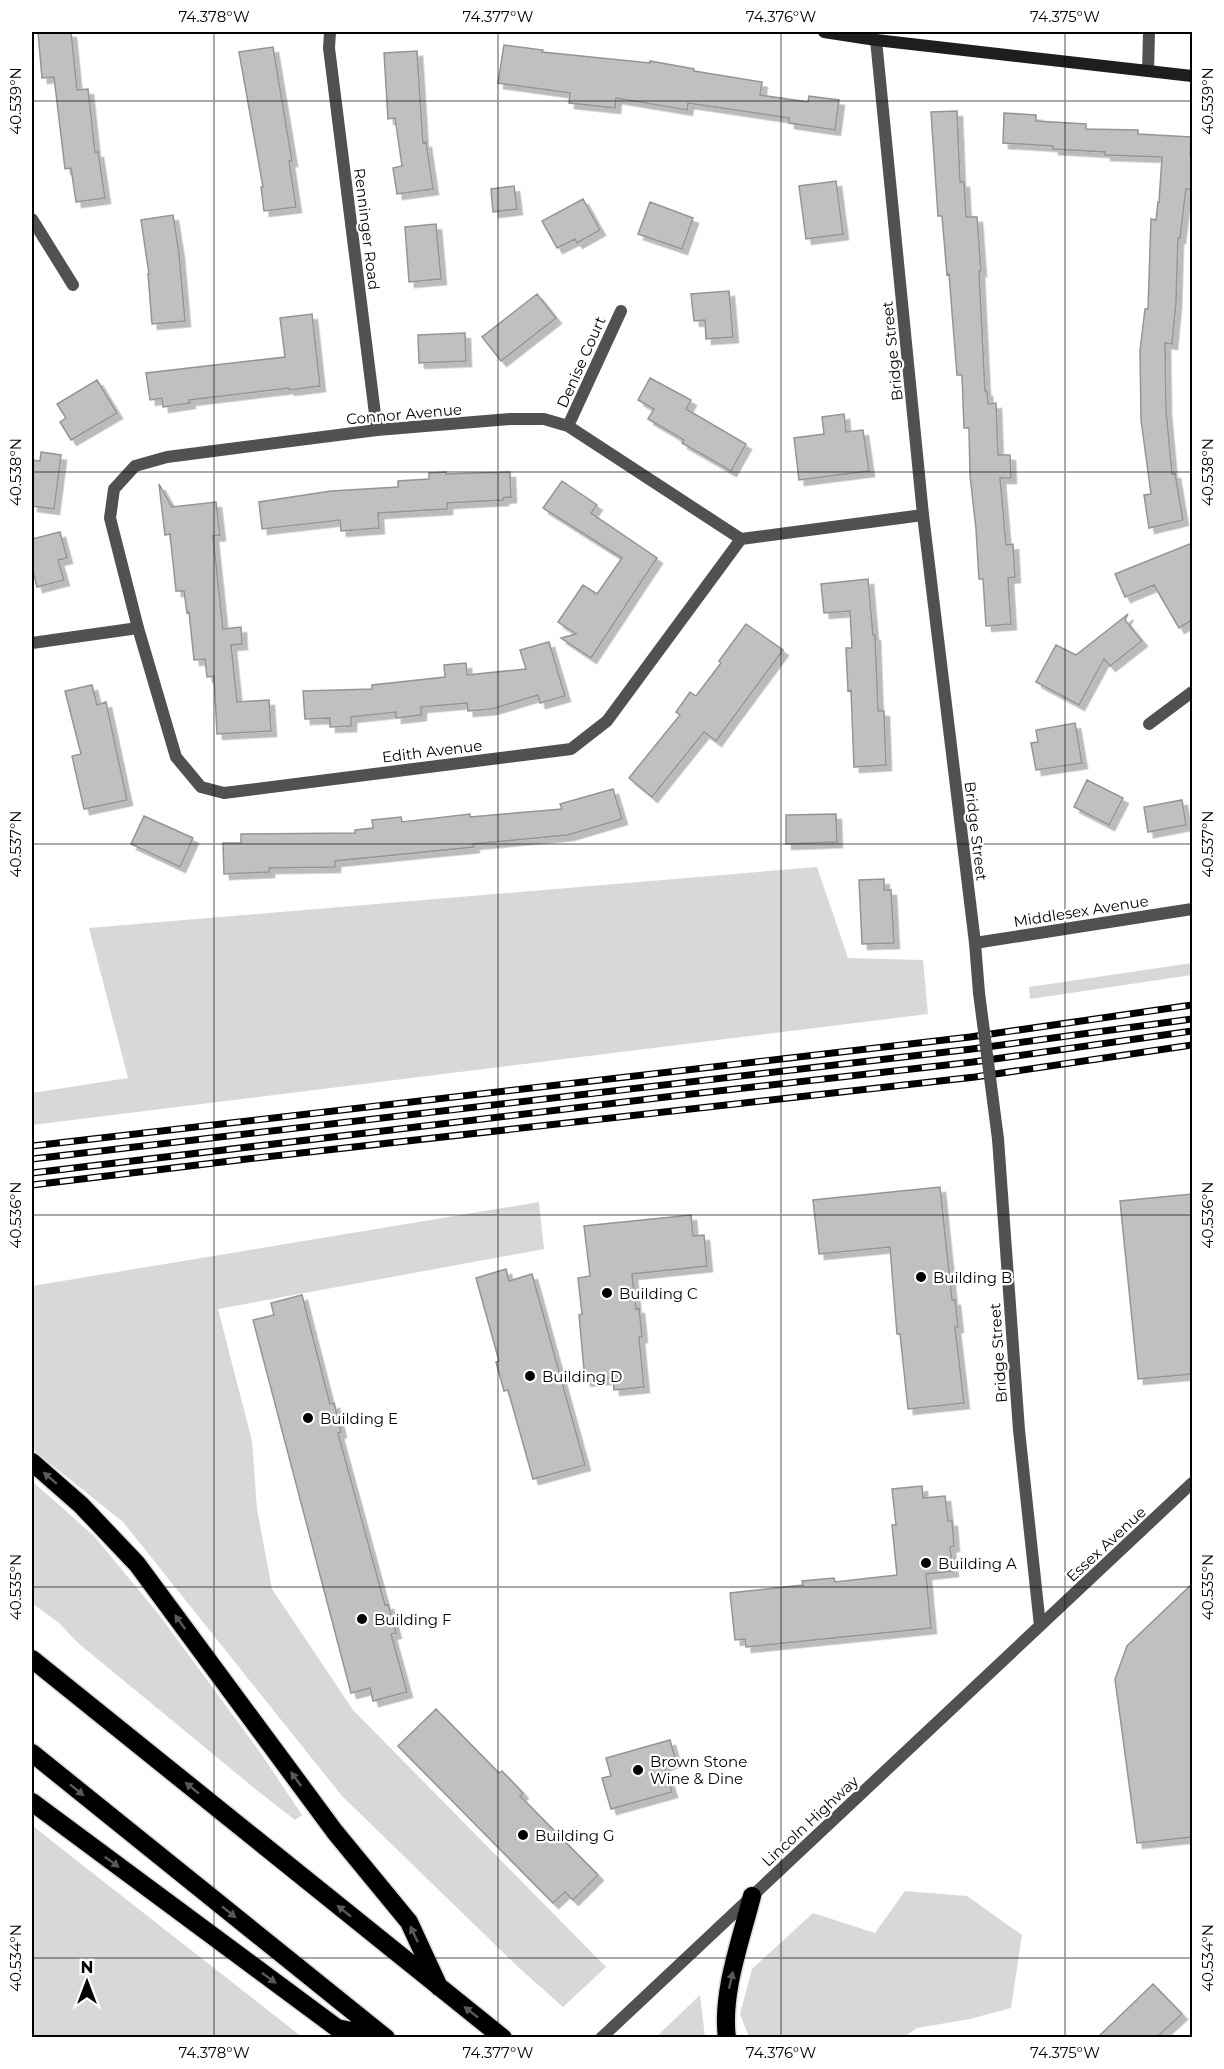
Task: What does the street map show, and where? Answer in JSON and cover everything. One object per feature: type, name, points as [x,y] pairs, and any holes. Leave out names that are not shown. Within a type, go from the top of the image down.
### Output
[{"type":"highway","points":[[32,1462],[81,1505],[137,1564],[335,1832],[409,1922],[439,1987]]},
{"type":"highway","points":[[32,1659],[503,2037]]},
{"type":"highway","points":[[32,1753],[385,2037]]},
{"type":"highway","points":[[32,1802],[337,2028],[385,2037]]},
{"type":"highway","points":[[727,2037],[725,2022],[727,1996],[752,1896]]},
{"type":"main road","points":[[824,32],[1192,76]]},
{"type":"street","name":"Renninger Road","points":[[330,32],[329,48],[377,430]]},
{"type":"street","points":[[1148,71],[1149,32]]},
{"type":"street","name":"Bridge Street","points":[[876,40],[923,514],[998,1139],[1019,1430],[1040,1626]]},
{"type":"street","points":[[32,219],[73,285]]},
{"type":"street","name":"Denise Court","points":[[568,426],[621,311]]},
{"type":"street","name":"Connor Avenue","points":[[138,628],[111,518],[114,489],[135,466],[167,457],[377,430],[510,419],[544,419],[568,426],[741,539]]},
{"type":"street","points":[[741,539],[923,514]]},
{"type":"street","name":"Edith Avenue","points":[[138,628],[176,758],[201,787],[224,793],[571,749],[607,721],[741,539]]},
{"type":"street","points":[[32,643],[138,628]]},
{"type":"street","points":[[1149,724],[1192,692]]},
{"type":"street","name":"Middlesex Avenue","points":[[975,943],[1192,909]]},
{"type":"street","name":"Essex Avenue","points":[[1040,1626],[1192,1483]]},
{"type":"street","name":"Lincoln Highway","points":[[601,2037],[1040,1626]]},
{"type":"shaded area","points":[[817,867],[848,958],[923,960],[928,1014],[32,1125],[32,1093],[128,1078],[89,928]]},
{"type":"shaded area","points":[[1192,963],[1192,975],[1030,999],[1029,987]]},
{"type":"shaded area","points":[[539,1202],[544,1249],[218,1309],[252,1441],[257,1509],[272,1589],[353,1710],[606,1967],[563,2007],[517,1966],[342,1796],[123,1522],[32,1449],[32,1286]]},
{"type":"shaded area","points":[[32,1481],[94,1536],[160,1616],[262,1755],[302,1815],[295,1820],[259,1792],[78,1643],[59,1623],[32,1603]]},
{"type":"shaded area","points":[[32,1825],[48,1838],[302,2037],[32,2037]]},
{"type":"shaded area","points":[[905,1891],[967,1896],[1022,1935],[1011,2008],[970,2019],[917,2028],[904,2037],[749,2037],[740,2014],[752,1969],[813,1913],[875,1933]]},
{"type":"shaded area","points":[[700,1995],[705,2037],[656,2037]]},
{"type":"building","points":[[38,32],[71,32],[77,90],[88,89],[95,152],[98,152],[105,198],[76,202],[71,168],[65,169],[54,77],[42,78]]},
{"type":"building","points":[[504,45],[543,50],[542,52],[650,63],[650,61],[762,82],[760,95],[808,102],[809,96],[839,100],[835,130],[789,123],[789,118],[688,103],[687,110],[616,98],[615,108],[569,103],[570,93],[498,83]]},
{"type":"building","points":[[273,47],[292,161],[289,161],[296,207],[264,211],[261,187],[263,187],[239,52]]},
{"type":"building","points":[[417,51],[423,143],[426,142],[433,189],[397,194],[393,168],[402,166],[395,118],[388,119],[384,53]]},
{"type":"building","points":[[957,111],[960,182],[964,182],[966,217],[977,217],[985,391],[987,391],[988,404],[996,403],[998,455],[1010,455],[1011,478],[1000,478],[1006,545],[1013,544],[1015,577],[1008,578],[1011,624],[986,626],[983,579],[979,579],[970,475],[969,428],[964,428],[962,375],[957,375],[949,274],[947,275],[942,216],[938,216],[931,112]]},
{"type":"building","points":[[1004,113],[1036,115],[1036,121],[1086,124],[1086,129],[1138,130],[1138,134],[1191,137],[1192,189],[1186,189],[1180,238],[1178,238],[1172,344],[1165,343],[1166,409],[1172,474],[1175,473],[1183,520],[1149,528],[1144,495],[1151,494],[1141,420],[1140,351],[1145,309],[1148,309],[1151,219],[1156,220],[1162,157],[1105,155],[1105,152],[1003,143]]},
{"type":"building","points":[[836,181],[843,234],[806,239],[799,186]]},
{"type":"building","points":[[514,186],[517,209],[493,212],[491,189]]},
{"type":"building","points":[[583,199],[600,230],[577,243],[575,239],[557,248],[542,221]]},
{"type":"building","points":[[650,202],[693,218],[682,249],[638,234]]},
{"type":"building","points":[[173,215],[185,321],[152,324],[149,274],[141,220]]},
{"type":"building","points":[[436,224],[441,279],[409,282],[405,227]]},
{"type":"building","points":[[729,291],[733,337],[706,339],[705,320],[694,321],[691,294]]},
{"type":"building","points":[[537,294],[556,318],[501,361],[482,337]]},
{"type":"building","points":[[312,314],[320,386],[189,400],[190,403],[163,407],[162,398],[150,400],[146,373],[285,357],[280,318]]},
{"type":"building","points":[[465,333],[466,361],[419,363],[418,335]]},
{"type":"building","points":[[650,378],[691,400],[686,409],[746,444],[731,471],[682,443],[684,440],[648,419],[654,409],[638,400]]},
{"type":"building","points":[[97,380],[117,413],[71,440],[60,422],[66,418],[57,404]]},
{"type":"building","points":[[844,414],[846,432],[863,430],[869,471],[799,480],[794,438],[824,434],[822,417]]},
{"type":"building","points":[[41,452],[61,455],[54,509],[32,506],[32,460],[40,461]]},
{"type":"building","points":[[446,472],[446,474],[510,472],[511,497],[503,498],[503,500],[447,503],[447,509],[378,513],[379,528],[341,531],[340,520],[262,529],[259,502],[331,491],[398,487],[398,481],[429,479],[429,473]]},
{"type":"building","points":[[562,481],[597,505],[591,513],[657,558],[591,658],[561,638],[576,634],[558,622],[583,585],[597,594],[622,558],[543,508]]},
{"type":"building","points":[[159,484],[172,507],[216,502],[220,535],[213,536],[223,629],[241,627],[242,644],[231,645],[237,702],[269,700],[271,731],[217,734],[214,676],[207,677],[205,659],[194,660],[189,612],[187,613],[184,591],[176,591],[170,534],[165,535]]},
{"type":"building","points":[[60,532],[67,558],[58,560],[64,580],[37,587],[32,567],[32,539]]},
{"type":"building","points":[[1192,543],[1192,620],[1179,628],[1154,585],[1125,597],[1115,574]]},
{"type":"building","points":[[868,579],[873,635],[875,635],[878,711],[884,711],[886,765],[854,767],[851,690],[848,691],[846,648],[852,648],[850,611],[824,613],[821,584]]},
{"type":"building","points":[[1128,614],[1125,620],[1142,641],[1110,666],[1104,659],[1079,705],[1036,682],[1056,645],[1076,655]]},
{"type":"building","points":[[746,624],[783,650],[716,741],[704,732],[652,797],[629,778],[680,715],[676,712],[690,692],[696,696]]},
{"type":"building","points":[[549,642],[565,696],[540,703],[538,695],[492,709],[468,711],[467,703],[421,707],[421,715],[396,718],[396,712],[351,717],[351,726],[330,727],[330,718],[305,719],[303,691],[372,689],[372,685],[445,677],[444,665],[466,663],[467,675],[526,669],[520,650]]},
{"type":"building","points":[[92,685],[97,705],[106,702],[127,800],[84,809],[72,756],[81,754],[65,691]]},
{"type":"building","points":[[1075,723],[1082,763],[1036,770],[1031,743],[1038,742],[1036,730]]},
{"type":"building","points":[[1087,780],[1123,798],[1109,825],[1074,807]]},
{"type":"building","points":[[613,789],[622,819],[568,835],[335,861],[335,867],[269,868],[269,872],[224,874],[223,843],[241,843],[241,834],[355,833],[355,830],[373,828],[372,820],[401,817],[402,822],[470,814],[470,817],[562,809],[560,804]]},
{"type":"building","points":[[1182,800],[1186,825],[1148,832],[1144,807]]},
{"type":"building","points":[[836,814],[837,842],[786,844],[786,815]]},
{"type":"building","points":[[144,816],[193,838],[180,867],[131,844]]},
{"type":"building","points":[[884,879],[884,890],[891,890],[894,943],[862,944],[859,880]]},
{"type":"building","name":"Building B","points":[[940,1187],[952,1300],[955,1300],[958,1327],[955,1327],[964,1403],[908,1409],[900,1334],[897,1334],[890,1247],[819,1254],[813,1200]]},
{"type":"building","points":[[1192,1194],[1192,1374],[1138,1379],[1120,1201]]},
{"type":"building","name":"Building C","points":[[691,1215],[693,1236],[704,1235],[707,1266],[632,1274],[636,1309],[639,1308],[642,1337],[639,1337],[644,1387],[614,1390],[613,1378],[585,1381],[578,1278],[590,1276],[584,1226]]},
{"type":"building","name":"Building D","points":[[506,1269],[509,1281],[532,1274],[585,1465],[533,1479],[508,1390],[504,1391],[496,1362],[499,1361],[476,1278]]},
{"type":"building","points":[[302,1295],[330,1404],[334,1403],[341,1432],[338,1433],[385,1605],[388,1604],[396,1633],[391,1634],[407,1692],[373,1701],[370,1688],[351,1693],[253,1320],[274,1315],[271,1303]]},
{"type":"building","name":"Building A","points":[[922,1486],[923,1498],[945,1496],[948,1521],[952,1521],[954,1546],[950,1547],[953,1571],[926,1574],[931,1628],[746,1647],[745,1639],[735,1640],[730,1593],[803,1585],[802,1581],[834,1578],[835,1582],[897,1575],[892,1525],[896,1525],[892,1489]]},
{"type":"building","points":[[1192,1584],[1192,1837],[1137,1843],[1115,1679],[1127,1646]]},
{"type":"building","name":"Building G","points":[[436,1709],[499,1773],[502,1771],[523,1793],[520,1796],[598,1875],[573,1900],[565,1892],[553,1903],[398,1746]]},
{"type":"building","name":"Brown Stone Wine & Dine","points":[[670,1740],[676,1761],[664,1765],[672,1792],[611,1809],[602,1778],[611,1776],[606,1758]]},
{"type":"building","points":[[1153,1984],[1182,2014],[1157,2037],[1098,2037]]},
{"type":"railway","points":[[32,1146],[970,1037],[1192,1005]]},
{"type":"railway","points":[[32,1159],[972,1049],[1192,1019]]},
{"type":"railway","points":[[32,1173],[973,1062],[1192,1031]]},
{"type":"railway","points":[[32,1185],[975,1077],[1192,1045]]},
{"type":"place","name":"Building B","points":[[921,1277]]},
{"type":"place","name":"Building C","points":[[607,1293]]},
{"type":"place","name":"Building D","points":[[530,1376]]},
{"type":"place","name":"Building E","points":[[308,1418]]},
{"type":"place","name":"Building A","points":[[926,1563]]},
{"type":"place","name":"Building F","points":[[362,1619]]},
{"type":"place","name":"Brown Stone Wine & Dine","points":[[638,1770]]},
{"type":"place","name":"Building G","points":[[523,1835]]}]
